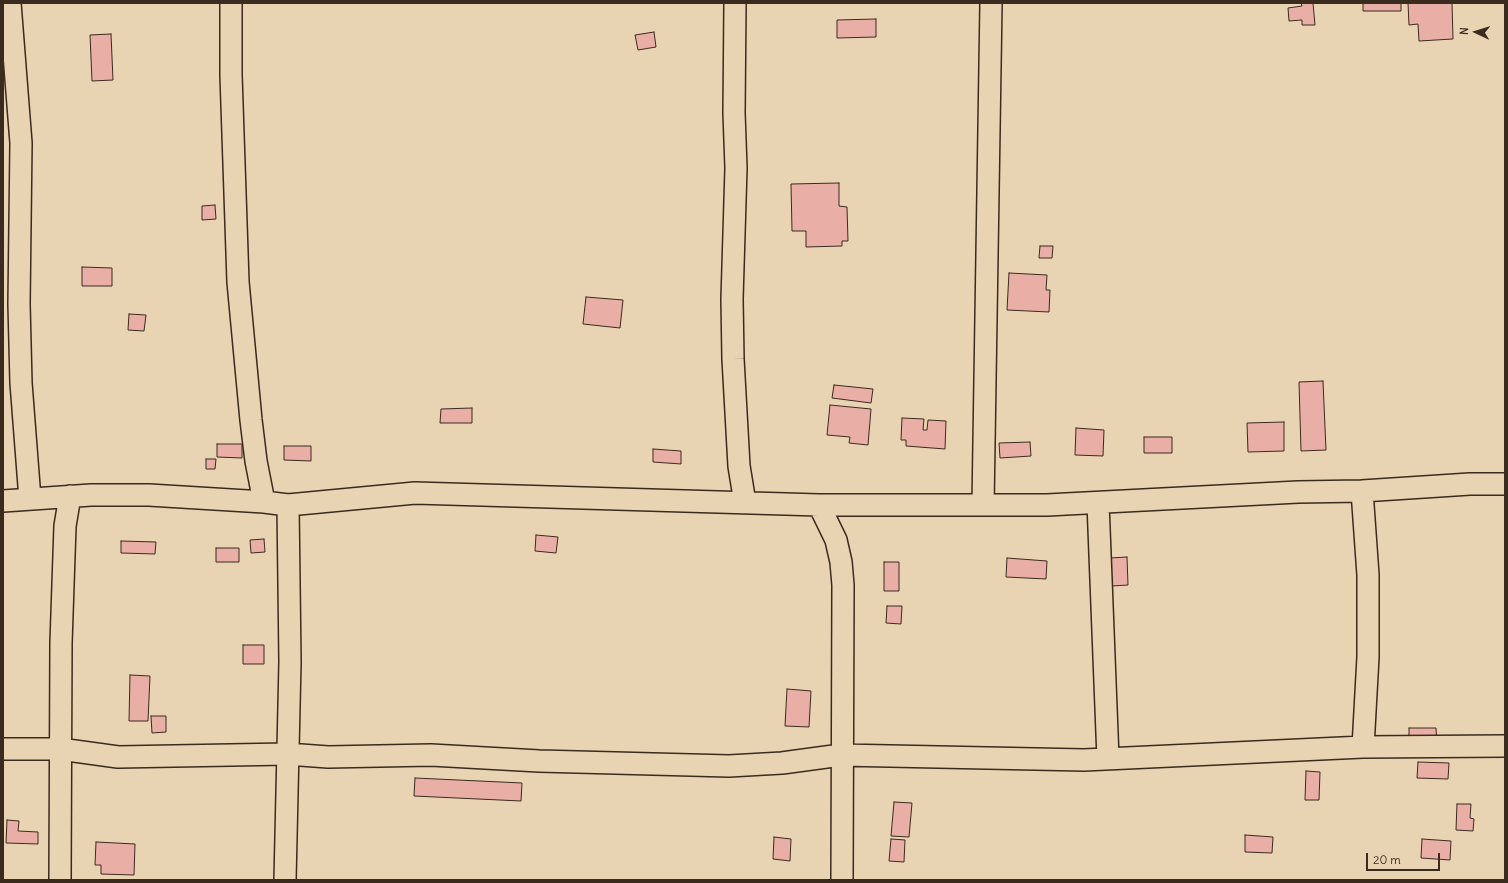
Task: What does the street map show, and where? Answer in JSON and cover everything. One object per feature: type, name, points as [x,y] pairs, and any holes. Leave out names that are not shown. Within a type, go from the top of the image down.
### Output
[{"type":"street","points":[[10,3],[21,143],[19,320],[21,383],[30,499]]},
{"type":"street","points":[[231,3],[231,75],[238,282],[251,427],[264,502]]},
{"type":"street","points":[[734,3],[734,113],[736,168],[732,299],[733,351],[739,466],[745,503]]},
{"type":"street","points":[[983,505],[991,3]]},
{"type":"street","points":[[3,501],[70,496],[149,495],[264,502],[288,505],[415,493],[819,505],[1098,504],[1298,492],[1362,491],[1470,484],[1505,484]]},
{"type":"street","points":[[1362,491],[1368,575],[1368,657],[1363,747]]},
{"type":"street","points":[[60,880],[60,749],[63,556],[65,526],[70,496]]},
{"type":"street","points":[[1098,504],[1108,759]]},
{"type":"street","points":[[285,880],[290,662],[288,505]]},
{"type":"street","points":[[819,505],[836,540],[841,562],[844,664],[841,755],[842,880]]},
{"type":"street","points":[[3,749],[60,749],[118,757],[287,754],[328,757],[431,756],[539,761],[729,766],[782,763],[841,755],[1084,760],[1363,747],[1505,746]]},
{"type":"building","points":[[1301,3],[1313,3],[1315,25],[1302,25],[1302,20],[1289,21],[1288,8],[1302,6]]},
{"type":"building","points":[[1363,3],[1401,3],[1401,11],[1363,11]]},
{"type":"building","points":[[1408,3],[1452,3],[1453,39],[1419,41],[1418,24],[1409,25]]},
{"type":"building","points":[[876,19],[876,37],[837,38],[837,20]]},
{"type":"building","points":[[654,32],[656,47],[638,50],[635,35]]},
{"type":"building","points":[[111,34],[113,80],[92,81],[90,35]]},
{"type":"building","points":[[839,183],[839,206],[847,207],[848,241],[842,241],[842,246],[806,247],[806,231],[792,231],[791,184]]},
{"type":"building","points":[[215,205],[216,219],[202,220],[202,206]]},
{"type":"building","points":[[1040,246],[1053,246],[1052,258],[1039,258]]},
{"type":"building","points":[[82,267],[112,268],[112,286],[82,286]]},
{"type":"building","points":[[1009,273],[1047,275],[1046,290],[1050,290],[1049,312],[1007,310]]},
{"type":"building","points":[[586,297],[623,300],[620,328],[583,324]]},
{"type":"building","points":[[129,314],[146,315],[144,331],[128,330]]},
{"type":"building","points":[[1323,381],[1326,450],[1301,451],[1299,382]]},
{"type":"building","points":[[834,385],[873,389],[871,403],[832,398]]},
{"type":"building","points":[[830,405],[871,409],[868,445],[849,443],[850,437],[827,435]]},
{"type":"building","points":[[472,408],[472,423],[440,423],[441,409]]},
{"type":"building","points":[[902,418],[924,419],[923,430],[927,430],[928,420],[946,421],[945,449],[906,446],[906,440],[901,440]]},
{"type":"building","points":[[1284,422],[1284,451],[1248,452],[1247,423]]},
{"type":"building","points":[[1076,428],[1104,430],[1103,456],[1075,455]]},
{"type":"building","points":[[1144,437],[1172,437],[1172,453],[1144,453]]},
{"type":"building","points":[[1030,442],[1031,456],[1000,458],[999,443]]},
{"type":"building","points":[[217,444],[242,444],[242,458],[217,457]]},
{"type":"building","points":[[284,446],[311,446],[311,461],[284,460]]},
{"type":"building","points":[[653,449],[681,451],[681,464],[653,462]]},
{"type":"building","points":[[206,459],[216,459],[215,469],[206,469]]},
{"type":"building","points":[[536,535],[558,537],[556,553],[535,551]]},
{"type":"building","points":[[264,539],[265,552],[251,553],[250,540]]},
{"type":"building","points":[[121,541],[156,542],[155,554],[121,553]]},
{"type":"building","points":[[216,548],[239,548],[239,562],[216,562]]},
{"type":"building","points":[[1127,557],[1128,585],[1112,586],[1110,558]]},
{"type":"building","points":[[1007,558],[1047,561],[1046,579],[1006,577]]},
{"type":"building","points":[[884,562],[899,562],[899,591],[884,591]]},
{"type":"building","points":[[887,606],[902,606],[901,624],[886,623]]},
{"type":"building","points":[[243,645],[264,645],[264,664],[243,664]]},
{"type":"building","points":[[130,675],[150,676],[148,721],[129,721]]},
{"type":"building","points":[[787,689],[811,691],[809,727],[785,726]]},
{"type":"building","points":[[151,716],[166,716],[166,732],[152,733]]},
{"type":"building","points":[[1409,728],[1436,728],[1437,744],[1409,745]]},
{"type":"building","points":[[1418,762],[1449,763],[1448,779],[1417,778]]},
{"type":"building","points":[[1306,771],[1320,772],[1319,800],[1305,800]]},
{"type":"building","points":[[415,778],[522,783],[521,801],[414,796]]},
{"type":"building","points":[[894,802],[912,803],[909,837],[891,836]]},
{"type":"building","points":[[1457,804],[1471,804],[1470,818],[1474,819],[1473,831],[1456,830]]},
{"type":"building","points":[[7,820],[19,821],[18,831],[38,832],[38,844],[6,843]]},
{"type":"building","points":[[1245,835],[1273,837],[1272,853],[1245,852]]},
{"type":"building","points":[[774,837],[791,839],[790,861],[773,859]]},
{"type":"building","points":[[891,839],[905,840],[904,862],[889,861]]},
{"type":"building","points":[[1422,839],[1451,841],[1450,860],[1421,858]]},
{"type":"building","points":[[96,842],[135,844],[134,875],[101,874],[101,865],[95,865]]}]
